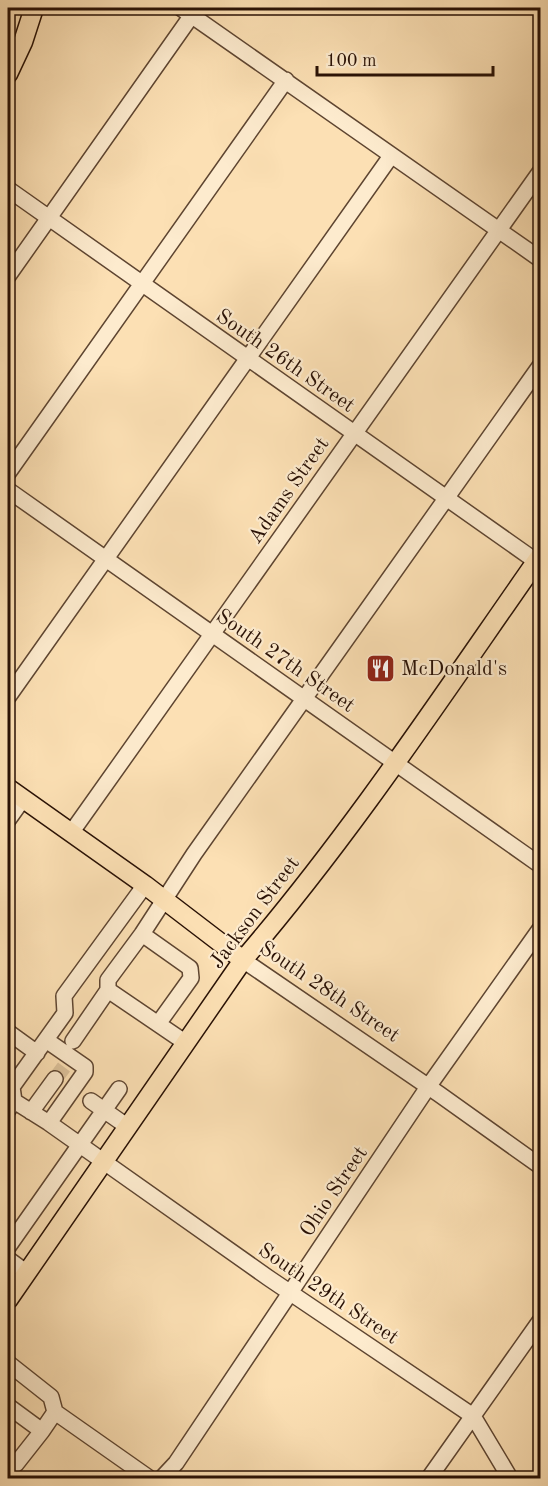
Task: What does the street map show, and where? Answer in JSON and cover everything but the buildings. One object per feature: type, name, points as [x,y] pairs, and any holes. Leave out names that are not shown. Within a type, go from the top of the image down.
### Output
[{"type":"main road","points":[[8,74],[23,42],[34,8]]},
{"type":"main road","name":"Jackson Street","points":[[8,1300],[243,960],[282,915],[395,763],[539,561]]},
{"type":"main road","name":"South 28th Street","points":[[15,794],[145,885],[243,960]]},
{"type":"street","points":[[8,276],[187,11],[540,259]]},
{"type":"street","points":[[8,474],[286,80]]},
{"type":"street","points":[[8,697],[391,156]]},
{"type":"street","name":"Adams Street","points":[[71,833],[540,172]]},
{"type":"street","name":"South 26th Street","points":[[8,189],[539,561]]},
{"type":"street","points":[[73,1041],[108,990],[108,980],[540,366]]},
{"type":"street","name":"South 27th Street","points":[[8,490],[540,865]]},
{"type":"street","points":[[8,820],[15,794]]},
{"type":"street","points":[[11,1105],[12,1088],[65,1013],[64,996],[145,885]]},
{"type":"street","name":"Ohio Street","points":[[162,1479],[176,1463],[428,1087],[540,929]]},
{"type":"street","points":[[142,934],[190,968],[191,978],[158,1024]]},
{"type":"street","name":"South 28th Street","points":[[243,960],[540,1166]]},
{"type":"street","points":[[108,990],[186,1043]]},
{"type":"street","points":[[8,1032],[37,1053]]},
{"type":"street","points":[[8,1247],[79,1144],[87,1098],[85,1067],[69,1060],[46,1040]]},
{"type":"street","points":[[31,1112],[55,1079]]},
{"type":"street","points":[[49,1123],[87,1098],[119,1089]]},
{"type":"street","points":[[87,1098],[128,1126]]},
{"type":"street","name":"South 29th Street","points":[[11,1105],[31,1112],[49,1123],[290,1292],[473,1416],[510,1479]]},
{"type":"street","points":[[8,1259],[27,1273]]},
{"type":"street","points":[[429,1479],[540,1321]]},
{"type":"street","points":[[8,1363],[51,1397],[48,1422],[16,1464],[8,1457]]},
{"type":"street","points":[[8,1371],[31,1389],[42,1403],[48,1422]]},
{"type":"street","points":[[8,1406],[48,1422],[149,1479]]},
{"type":"tunnel","points":[[55,1079],[67,1063]]},
{"type":"place","name":"McDonald's","points":[[380,668]]}]
